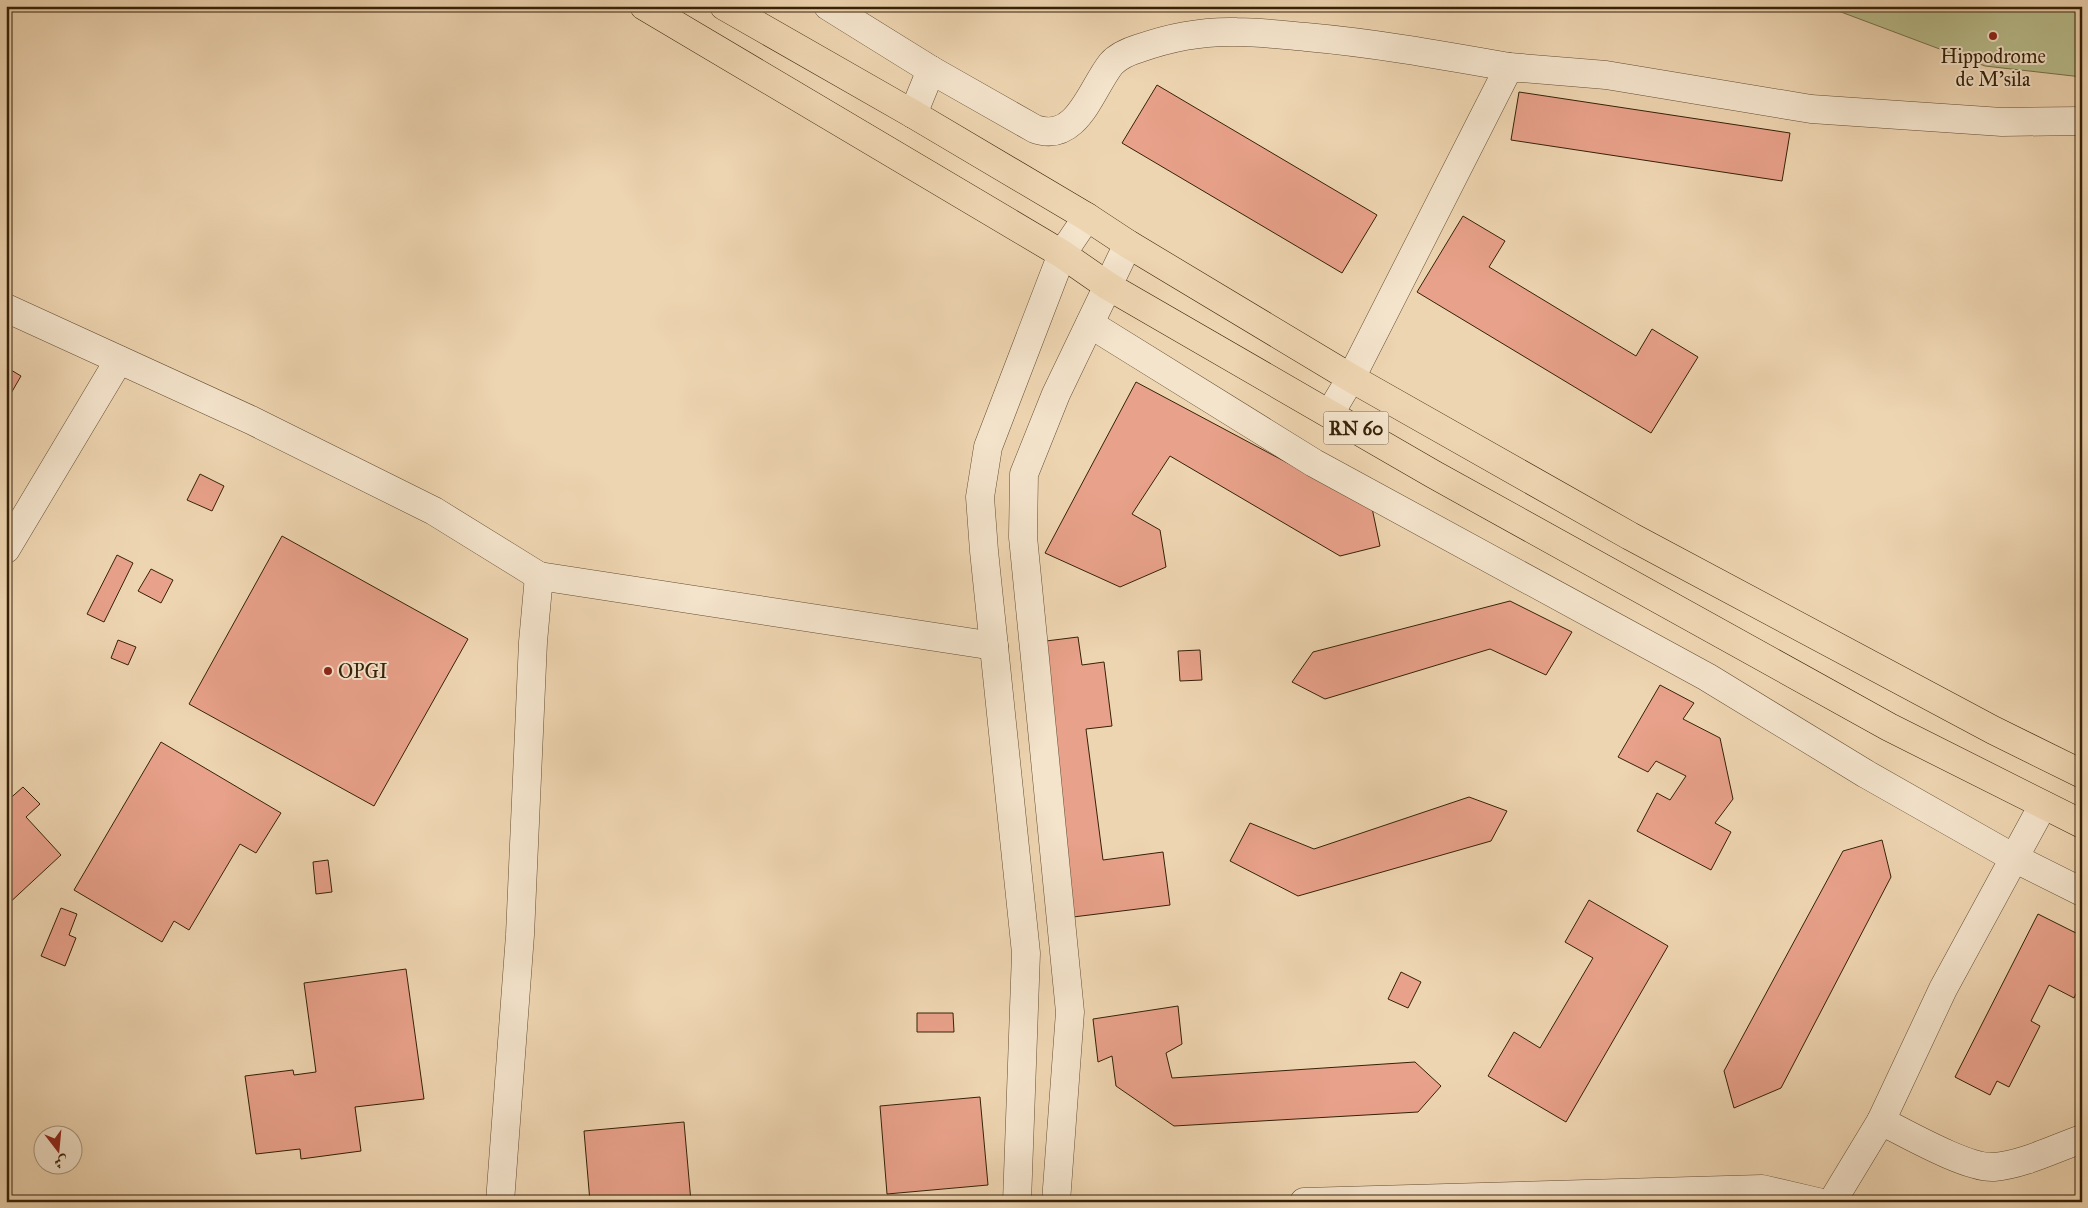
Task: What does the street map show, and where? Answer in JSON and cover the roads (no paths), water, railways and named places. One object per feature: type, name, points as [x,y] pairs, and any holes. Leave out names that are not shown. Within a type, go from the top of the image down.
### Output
[{"type":"main road","name":"RN 60","points":[[644,6],[1062,254],[1108,286],[1433,474],[1889,727],[2082,824]]},
{"type":"main road","name":"RN 60","points":[[724,6],[913,114],[1087,217],[1128,244],[1351,378],[1630,536],[1993,730],[2082,774]]},
{"type":"street","points":[[828,6],[931,70],[1044,133],[1060,130],[1073,122],[1093,96],[1111,64],[1124,54],[1141,47],[1188,35],[1236,32],[1353,42],[1509,67],[1606,75],[1811,109],[2002,122],[2082,121]]},
{"type":"street","points":[[1330,413],[1351,378],[1509,67]]},
{"type":"street","points":[[913,114],[931,70]]},
{"type":"street","points":[[1017,1202],[1026,953],[980,497],[988,447],[1062,254],[1087,217]]},
{"type":"street","points":[[1056,1202],[1070,1012],[1023,537],[1024,474],[1056,394],[1128,244]]},
{"type":"street","points":[[6,308],[251,420],[434,511],[539,576],[994,646]]},
{"type":"street","points":[[1090,324],[1314,463],[1707,677],[1866,774],[2014,858],[2082,892]]},
{"type":"street","points":[[6,549],[119,360]]},
{"type":"street","points":[[500,1202],[520,934],[533,642],[539,576]]},
{"type":"street","points":[[1832,1202],[1881,1121],[1943,990],[2044,805]]},
{"type":"street","points":[[1881,1121],[1962,1161],[1993,1168],[2024,1160],[2082,1139]]},
{"type":"street","points":[[1304,1202],[1762,1188],[1818,1202]]},
{"type":"place","name":"Hippodrome de M'sila","points":[[1993,36]]},
{"type":"place","name":"OPGI","points":[[328,671]]}]
